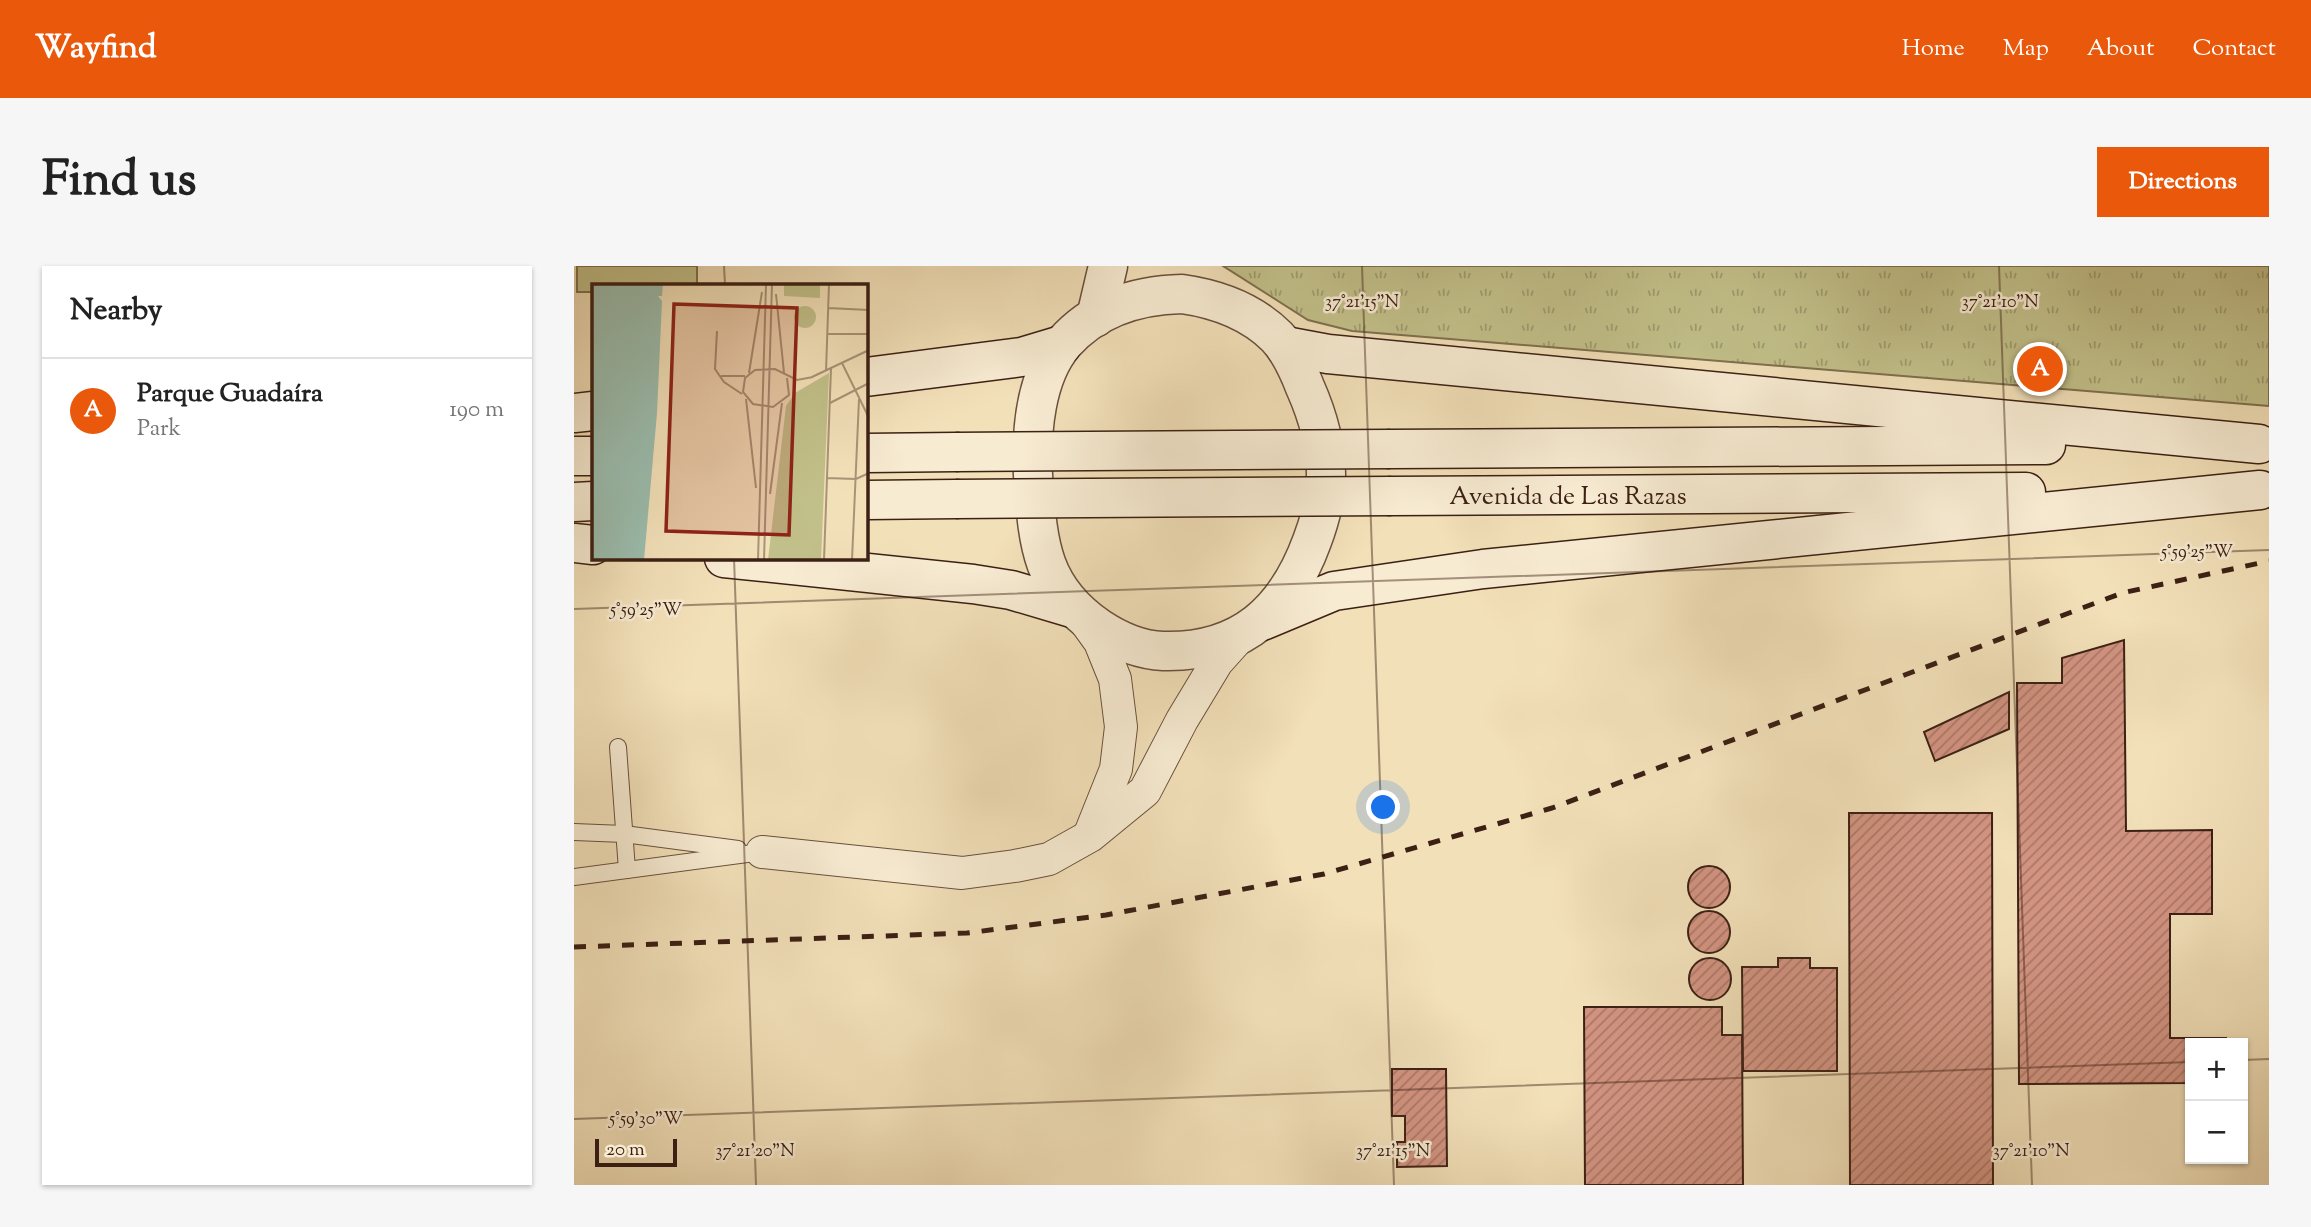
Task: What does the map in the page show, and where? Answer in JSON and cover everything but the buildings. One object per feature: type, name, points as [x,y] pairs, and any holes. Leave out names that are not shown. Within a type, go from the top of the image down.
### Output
[{"type":"main road","points":[[1096,317],[1108,266]]},
{"type":"main road","points":[[1179,266],[1207,297]]},
{"type":"main road","points":[[868,377],[1022,357],[1062,345],[1096,317],[1135,298],[1182,294],[1207,297],[1241,311],[1260,323],[1285,346],[1299,371],[1317,415],[1326,475],[1320,521],[1302,569],[1279,604],[1253,627]]},
{"type":"main road","points":[[1062,345],[1041,388],[1035,413],[1032,453],[1035,509],[1044,559],[1061,593],[1076,611],[1110,635],[1132,645],[1159,651],[1215,646],[1334,591],[1483,569],[2264,490]]},
{"type":"main road","points":[[1285,346],[1342,355],[2264,444]]},
{"type":"main road","points":[[574,413],[592,411]]},
{"type":"main road","name":"Avenida de Las Razas","points":[[868,453],[2264,444]]},
{"type":"main road","points":[[574,456],[592,456]]},
{"type":"main road","name":"Avenida de Las Razas","points":[[868,500],[2264,490]]},
{"type":"main road","points":[[574,502],[592,501]]},
{"type":"main road","points":[[574,543],[592,545]]},
{"type":"main road","points":[[743,560],[973,584],[1012,590],[1076,611]]},
{"type":"street","points":[[1076,611],[1100,642],[1115,679],[1121,727],[1116,769],[1090,836]]},
{"type":"street","points":[[762,852],[962,873],[1049,859],[1090,836],[1145,791],[1182,720],[1217,662],[1253,627]]},
{"type":"lane","points":[[618,747],[627,870]]},
{"type":"lane","points":[[574,832],[624,834],[762,852]]},
{"type":"lane","points":[[574,877],[762,852]]},
{"type":"green space","points":[[577,266],[697,266],[697,284],[592,284],[592,292],[577,292]]},
{"type":"green space","points":[[1223,266],[2269,266],[2269,406],[1352,331],[1308,320]]},
{"type":"railway","points":[[574,947],[967,933],[1106,915],[1324,874],[1552,808],[2122,593],[2269,561]]},
{"type":"place","name":"Parque Guadaíra","points":[[2040,369]]}]
